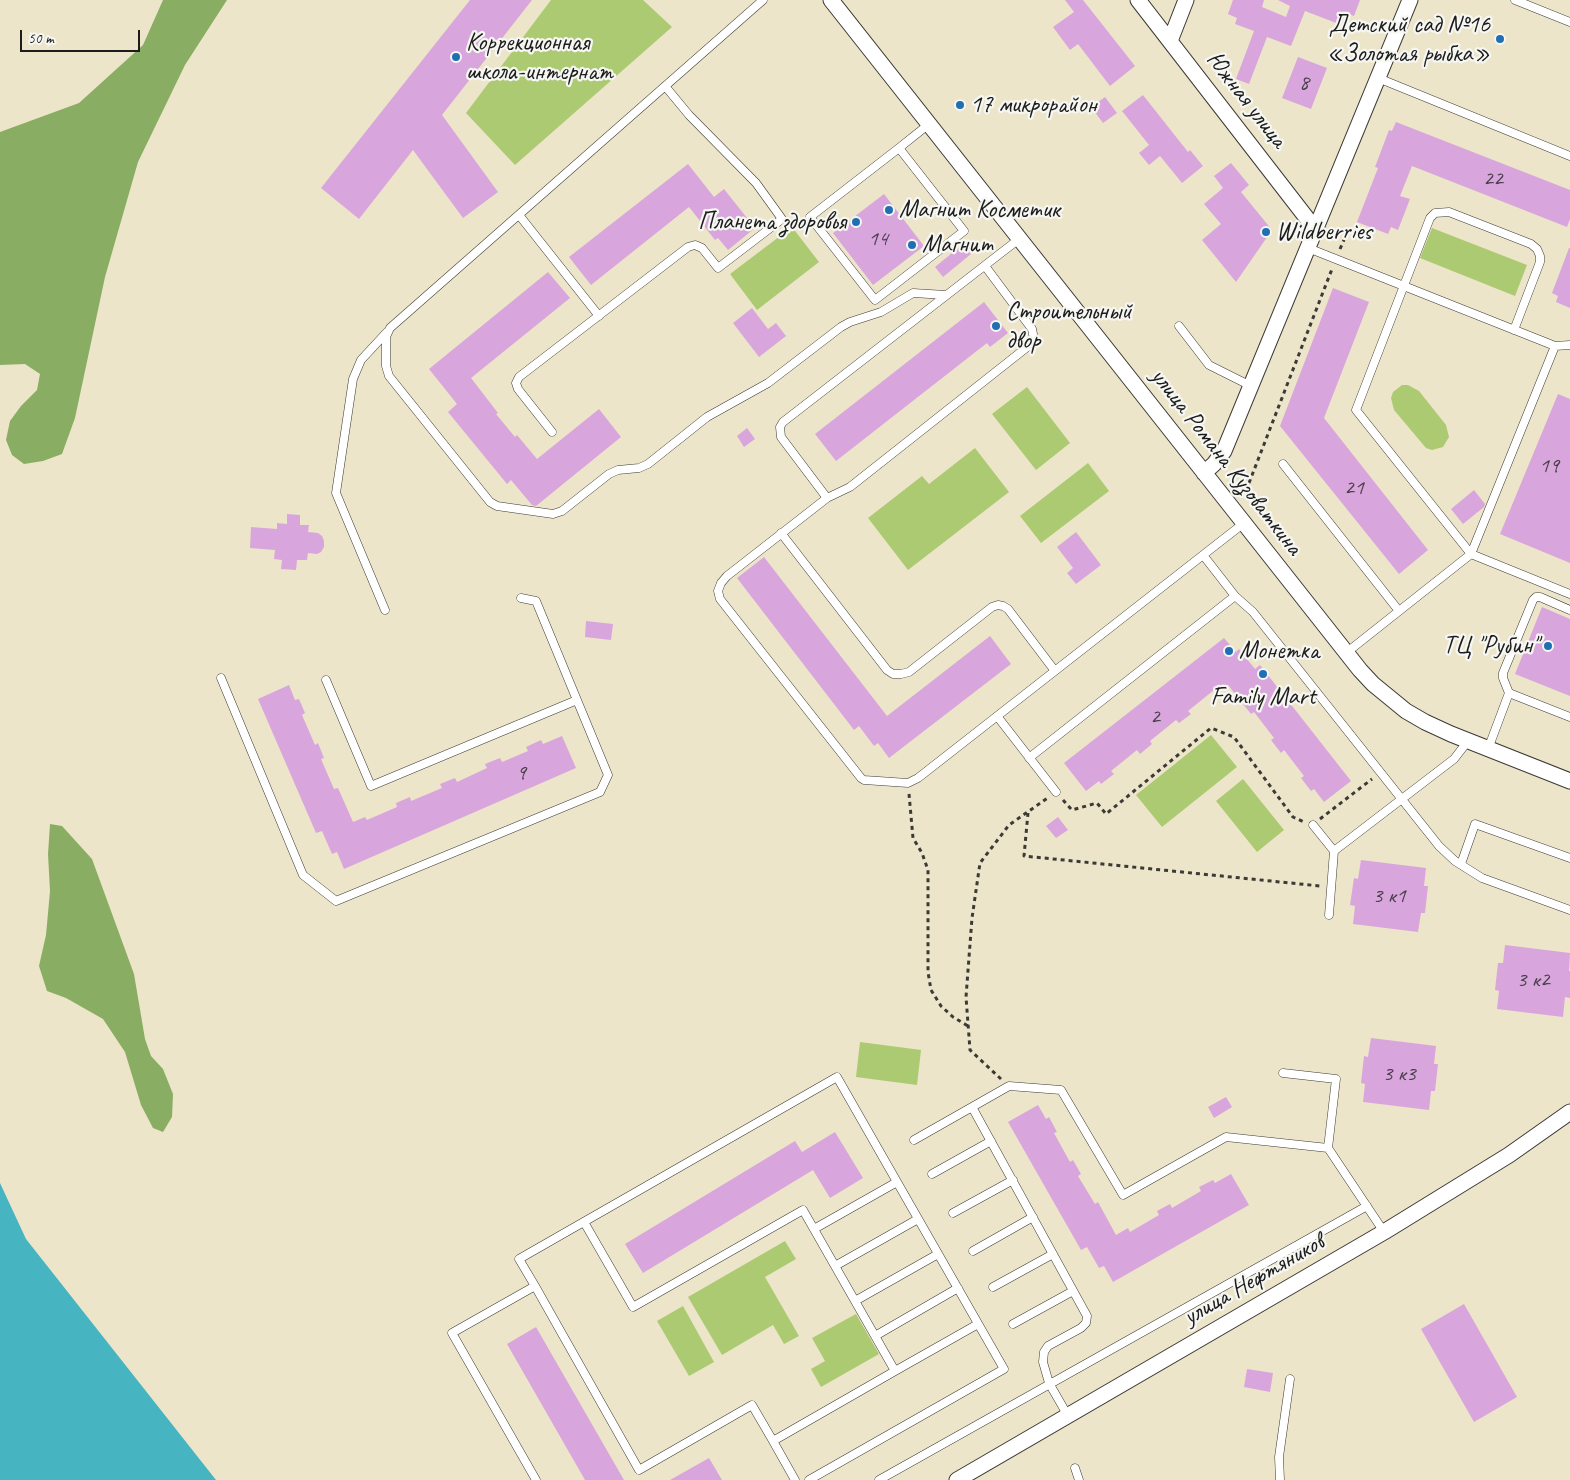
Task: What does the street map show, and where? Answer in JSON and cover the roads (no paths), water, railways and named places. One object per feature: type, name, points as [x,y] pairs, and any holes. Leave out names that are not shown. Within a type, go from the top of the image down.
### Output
[{"type":"street","name":"улица Романа Кузоваткина","points":[[831,0],[1346,653],[1373,684],[1406,711],[1425,722],[1570,782]]},
{"type":"street","name":"Южная улица","points":[[1138,0],[1316,230]]},
{"type":"street","points":[[1170,41],[1186,0]]},
{"type":"street","points":[[1204,473],[1224,451],[1410,0]]},
{"type":"street","name":"улица Нефтяников","points":[[957,1480],[1384,1232],[1510,1155],[1570,1112]]},
{"type":"lane","points":[[385,610],[336,493],[353,379],[361,360],[390,328],[762,0]]},
{"type":"lane","points":[[1515,0],[1570,22]]},
{"type":"lane","points":[[1378,78],[1570,156]]},
{"type":"lane","points":[[552,432],[518,389],[516,383],[519,377],[688,248],[695,245],[702,248],[718,268],[782,219],[756,184],[689,115],[664,86]]},
{"type":"lane","points":[[899,148],[964,231],[875,300],[810,217],[929,124]]},
{"type":"lane","points":[[1514,330],[1540,262],[1537,249],[1531,244],[1449,212],[1442,211],[1435,214],[1430,218],[1356,410],[1471,554],[1570,594]]},
{"type":"lane","points":[[519,214],[599,316]]},
{"type":"lane","points":[[827,498],[781,437],[780,427],[783,422],[1019,239]]},
{"type":"lane","points":[[1308,248],[1555,346],[1570,345]]},
{"type":"lane","points":[[984,266],[1032,329],[1034,339],[1031,344],[850,487],[827,498],[727,576],[721,583],[718,591],[720,599],[861,778],[864,780],[908,783],[918,778],[1244,523]]},
{"type":"lane","points":[[390,328],[386,337],[386,366],[389,376],[490,502],[497,506],[554,514],[562,511],[609,474],[618,470],[639,468],[648,464],[708,417],[768,383],[846,325],[881,312],[913,292],[946,295]]},
{"type":"lane","points":[[1179,326],[1209,365],[1251,386]]},
{"type":"lane","points":[[1346,653],[1471,554],[1555,346]]},
{"type":"lane","points":[[1283,464],[1399,611]]},
{"type":"lane","points":[[782,533],[887,670],[893,674],[909,672],[992,607],[998,605],[1008,609],[1055,671]]},
{"type":"lane","points":[[1203,555],[1235,596],[1253,612],[1439,846],[1460,864],[1482,878],[1570,910]]},
{"type":"lane","points":[[1029,758],[1235,596]]},
{"type":"lane","points":[[1488,749],[1509,693],[1503,678],[1503,672],[1533,600],[1536,597],[1540,598],[1570,610]]},
{"type":"lane","points":[[221,678],[303,875],[336,901],[600,792],[608,775],[536,601],[521,598]]},
{"type":"lane","points":[[326,680],[371,786],[577,700]]},
{"type":"lane","points":[[1509,693],[1570,717]]},
{"type":"lane","points":[[997,716],[1056,792]]},
{"type":"lane","points":[[1334,851],[1454,759],[1468,741]]},
{"type":"lane","points":[[1460,864],[1475,824],[1570,858]]},
{"type":"lane","points":[[1313,825],[1334,851],[1329,914]]},
{"type":"lane","points":[[1283,1073],[1336,1079],[1328,1148],[1384,1232]]},
{"type":"lane","points":[[795,1480],[752,1405],[640,1470],[519,1259],[838,1078],[1004,1369],[809,1480]]},
{"type":"lane","points":[[914,1140],[1009,1086],[1061,1090],[1123,1195],[1226,1137],[1328,1148]]},
{"type":"lane","points":[[972,1107],[1087,1316],[1086,1323],[1081,1328],[1048,1346],[1044,1352],[1043,1362],[1049,1383],[1068,1416]]},
{"type":"lane","points":[[932,1174],[991,1142]]},
{"type":"lane","points":[[953,1213],[1013,1180]]},
{"type":"lane","points":[[814,1229],[897,1182]]},
{"type":"lane","points":[[879,1480],[1367,1206]]},
{"type":"lane","points":[[584,1222],[633,1307],[803,1210],[895,1371]]},
{"type":"lane","points":[[973,1250],[1033,1217]]},
{"type":"lane","points":[[835,1266],[918,1219]]},
{"type":"lane","points":[[855,1301],[938,1254]]},
{"type":"lane","points":[[993,1287],[1053,1254]]},
{"type":"lane","points":[[534,1286],[452,1333],[536,1480]]},
{"type":"lane","points":[[875,1336],[958,1288]]},
{"type":"lane","points":[[1013,1324],[1073,1291]]},
{"type":"lane","points":[[773,1441],[978,1324]]},
{"type":"lane","points":[[1280,1480],[1279,1458],[1290,1379]]},
{"type":"lane","points":[[1075,1468],[1079,1480]]},
{"type":"water","points":[[0,1183],[26,1239],[216,1480],[0,1480]]},
{"type":"place","name":"Детский сад №16 «Золотая рыбка»","points":[[1500,39]]},
{"type":"place","name":"Коррекционная школа-интернат","points":[[456,57]]},
{"type":"place","name":"17 микрорайон","points":[[960,105]]},
{"type":"place","name":"Магнит Косметик","points":[[889,210]]},
{"type":"place","name":"Планета здоровья","points":[[856,222]]},
{"type":"place","name":"Wildberries","points":[[1266,232]]},
{"type":"place","name":"Магнит","points":[[912,245]]},
{"type":"place","name":"Строительный двор","points":[[996,326]]},
{"type":"place","name":"ТЦ \"Рубин\"","points":[[1548,646]]},
{"type":"place","name":"Монетка","points":[[1229,651]]},
{"type":"place","name":"Family Mart","points":[[1263,674]]}]
